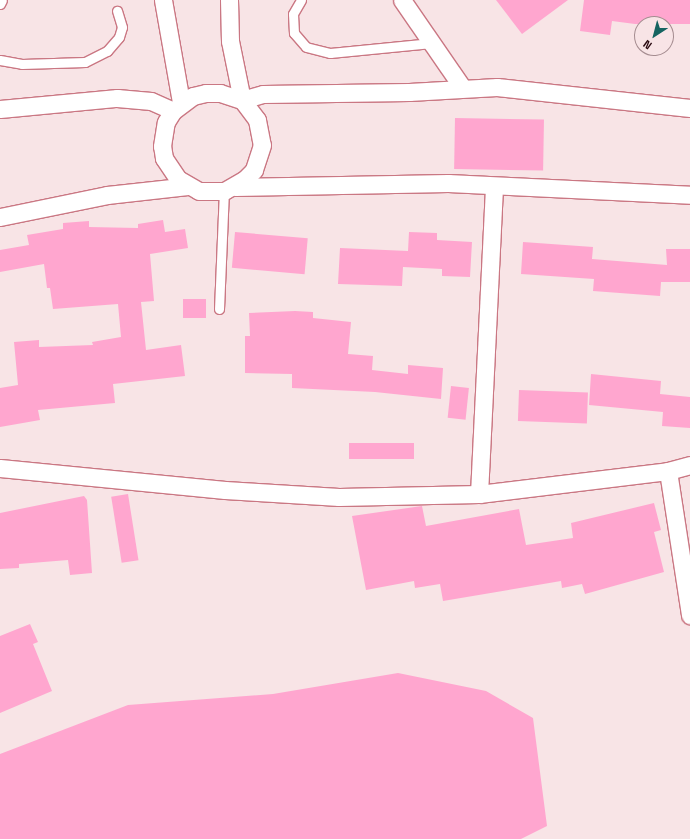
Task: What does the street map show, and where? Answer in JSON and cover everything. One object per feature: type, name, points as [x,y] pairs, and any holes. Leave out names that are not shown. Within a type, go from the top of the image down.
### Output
[{"type":"street","points":[[163,0],[177,107]]},
{"type":"street","points":[[229,0],[230,41],[242,100],[257,120],[262,145],[254,170],[229,189]]},
{"type":"street","points":[[402,0],[462,87]]},
{"type":"street","points":[[188,186],[170,169],[162,146],[166,122],[177,107],[206,93],[220,93],[242,100],[263,94],[409,92],[462,87],[497,87],[690,108]]},
{"type":"street","points":[[0,109],[117,98],[151,100],[177,107]]},
{"type":"street","points":[[0,217],[107,195],[188,186],[212,192],[229,189],[448,183],[494,186],[564,187],[690,195]]},
{"type":"street","points":[[479,494],[494,186]]},
{"type":"street","points":[[0,468],[226,490],[331,497],[479,494],[668,471],[690,466]]},
{"type":"street","points":[[668,471],[690,614]]},
{"type":"lane","points":[[0,4],[2,0]]},
{"type":"lane","points":[[302,0],[293,14],[294,33],[306,47],[330,53],[432,43]]},
{"type":"lane","points":[[0,60],[22,64],[85,62],[107,51],[119,37],[122,27],[117,11]]},
{"type":"lane","points":[[219,309],[229,189]]},
{"type":"building","points":[[496,0],[568,0],[522,34]]},
{"type":"building","points":[[584,0],[690,0],[690,24],[674,24],[674,16],[634,16],[634,24],[612,21],[610,35],[580,31]]},
{"type":"building","points":[[455,118],[544,120],[543,171],[454,169]]},
{"type":"building","points":[[163,220],[165,232],[185,229],[188,248],[150,254],[154,301],[141,302],[146,350],[181,345],[185,376],[113,384],[115,403],[38,410],[40,420],[0,427],[0,388],[18,385],[14,342],[39,340],[39,347],[93,345],[92,342],[121,337],[118,304],[53,309],[50,288],[47,288],[44,264],[0,272],[0,250],[29,245],[27,235],[63,229],[63,223],[89,221],[89,227],[138,228],[138,224]]},
{"type":"building","points":[[235,232],[308,238],[305,274],[232,268]]},
{"type":"building","points":[[409,232],[437,233],[437,240],[472,242],[470,277],[442,276],[442,269],[403,267],[402,286],[338,284],[340,248],[408,251]]},
{"type":"building","points":[[523,242],[593,247],[592,259],[667,265],[666,249],[690,249],[690,282],[661,282],[660,296],[593,291],[594,279],[521,274]]},
{"type":"building","points":[[183,299],[206,299],[206,318],[183,318]]},
{"type":"building","points":[[295,311],[313,312],[313,318],[351,322],[348,354],[373,356],[372,370],[408,374],[408,365],[443,368],[441,399],[375,392],[292,388],[292,374],[245,373],[245,336],[250,336],[249,313]]},
{"type":"building","points":[[591,374],[661,381],[660,394],[690,397],[690,428],[662,426],[663,412],[589,405]]},
{"type":"building","points":[[451,386],[469,388],[466,420],[448,418]]},
{"type":"building","points":[[519,390],[588,392],[587,423],[518,421]]},
{"type":"building","points":[[349,443],[414,443],[414,459],[349,459]]},
{"type":"building","points":[[128,494],[138,560],[122,563],[111,497]]},
{"type":"building","points":[[84,496],[87,500],[92,573],[70,575],[68,560],[19,564],[19,568],[0,569],[0,513]]},
{"type":"building","points":[[654,503],[661,530],[654,532],[664,572],[585,594],[582,584],[562,588],[561,581],[443,601],[440,584],[415,588],[414,581],[366,590],[352,516],[422,506],[426,526],[519,509],[526,545],[573,538],[571,523]]},
{"type":"building","points":[[30,624],[38,642],[33,644],[52,691],[0,713],[0,636]]},
{"type":"building","points":[[398,673],[486,691],[533,718],[547,826],[521,839],[0,839],[0,754],[128,705],[273,694]]}]
